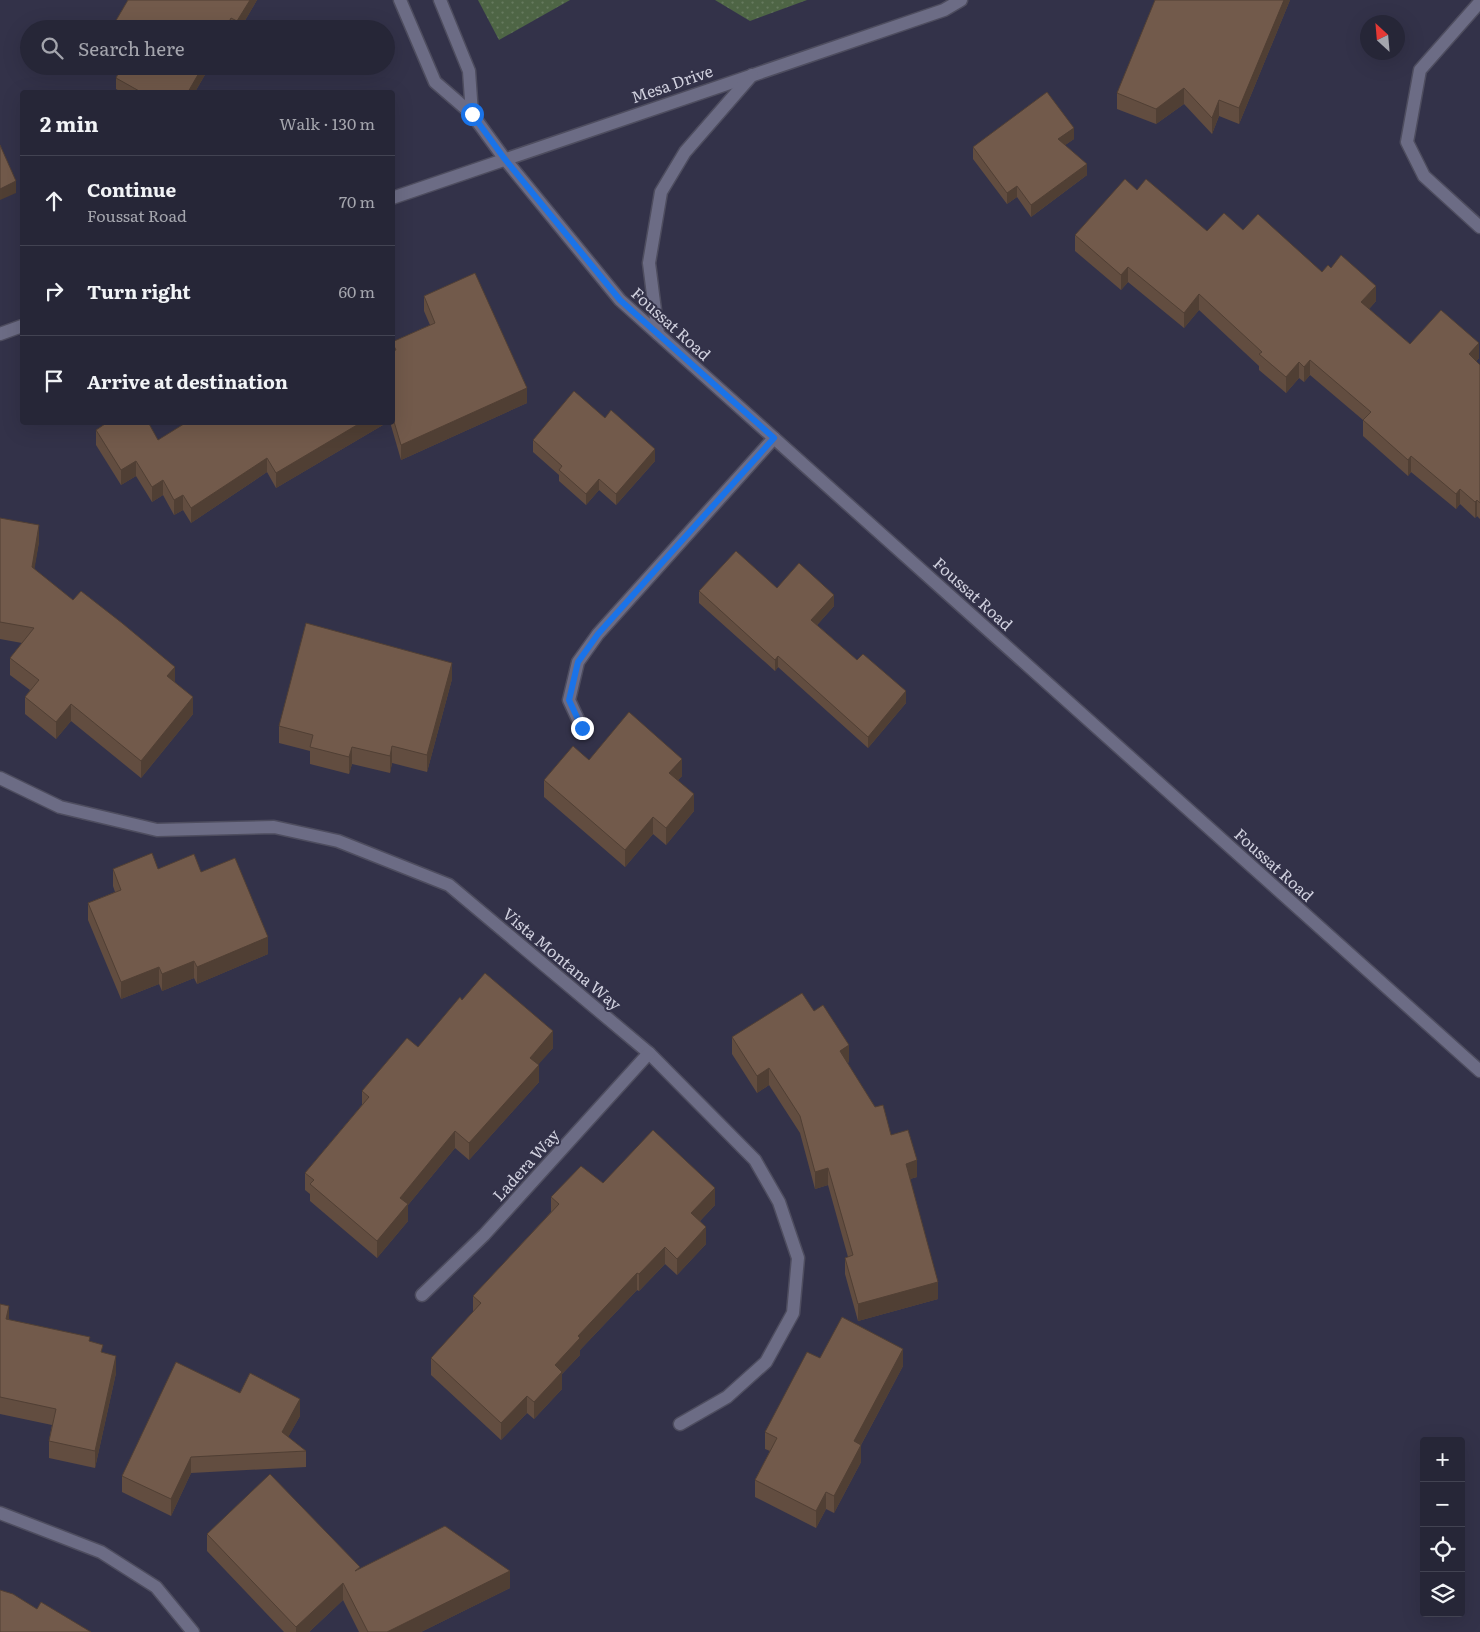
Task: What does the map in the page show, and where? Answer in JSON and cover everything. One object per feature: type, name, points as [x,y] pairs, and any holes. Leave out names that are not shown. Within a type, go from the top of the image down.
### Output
[{"type":"main road","name":"Foussat Road","points":[[400,0],[435,82],[472,114],[504,158],[620,300],[1480,1072]]},
{"type":"main road","points":[[440,0],[469,70],[472,114]]},
{"type":"main road","name":"Mesa Drive","points":[[395,197],[504,158],[944,10],[961,0]]},
{"type":"main road","points":[[1480,2],[1420,70],[1407,142],[1424,176],[1480,228]]},
{"type":"main road","points":[[658,334],[649,262],[661,192],[685,152],[752,75]]},
{"type":"main road","points":[[0,334],[20,327]]},
{"type":"main road","points":[[582,728],[569,700],[578,662],[598,634],[774,438]]},
{"type":"main road","name":"Vista Montana Way","points":[[0,778],[60,807],[157,830],[274,827],[338,841],[448,885],[649,1053],[755,1160],[779,1202],[798,1258],[793,1312],[766,1362],[727,1397],[680,1424]]},
{"type":"main road","name":"Ladera Way","points":[[422,1295],[484,1235],[649,1053]]},
{"type":"main road","points":[[0,1513],[101,1552],[156,1587],[193,1632]]},
{"type":"green space","points":[[478,0],[570,0],[499,40]]},
{"type":"green space","points":[[715,0],[807,0],[750,21]]},
{"type":"building","points":[[128,0],[250,0],[238,20],[231,18],[230,20],[116,20]]},
{"type":"building","points":[[1155,0],[1284,0],[1239,108],[1219,100],[1212,118],[1184,88],[1156,109],[1117,93]]},
{"type":"building","points":[[118,75],[198,75],[189,90],[137,90],[116,78]]},
{"type":"building","points":[[1047,92],[1074,128],[1058,139],[1087,164],[1031,205],[1017,186],[1007,193],[973,147]]},
{"type":"building","points":[[0,145],[16,181],[0,189]]},
{"type":"building","points":[[1125,179],[1137,190],[1146,179],[1207,231],[1224,213],[1243,230],[1258,214],[1322,272],[1328,265],[1331,268],[1341,255],[1376,286],[1361,302],[1410,344],[1441,310],[1479,343],[1469,354],[1480,365],[1480,503],[1477,500],[1475,502],[1460,489],[1456,494],[1411,456],[1408,460],[1363,420],[1371,412],[1310,360],[1304,367],[1299,362],[1286,377],[1259,354],[1262,352],[1199,294],[1184,313],[1128,267],[1121,275],[1075,235]]},
{"type":"building","points":[[475,273],[527,388],[401,445],[395,425],[395,341],[435,323],[424,296]]},
{"type":"building","points":[[574,391],[605,418],[611,410],[655,449],[616,494],[599,479],[586,494],[559,470],[562,466],[533,440]]},
{"type":"building","points":[[104,425],[150,425],[158,440],[182,425],[357,425],[276,473],[267,458],[191,508],[183,495],[174,500],[163,480],[152,487],[136,461],[121,470],[96,430]]},
{"type":"building","points":[[0,518],[39,525],[32,567],[73,600],[81,591],[122,623],[175,667],[167,676],[193,697],[141,761],[71,704],[56,722],[25,697],[39,680],[10,658],[34,628],[0,622]]},
{"type":"building","points":[[736,551],[777,588],[799,563],[834,595],[811,620],[857,660],[863,654],[906,691],[868,737],[778,656],[775,660],[699,591]]},
{"type":"building","points":[[306,623],[452,663],[427,755],[392,746],[390,756],[352,747],[349,757],[310,747],[313,735],[279,726]]},
{"type":"building","points":[[629,712],[682,759],[669,773],[694,794],[666,828],[653,817],[625,850],[544,780],[573,746],[589,760]]},
{"type":"building","points":[[152,853],[158,869],[194,854],[201,872],[235,858],[268,937],[197,967],[194,961],[162,974],[159,967],[121,982],[88,903],[121,890],[113,869]]},
{"type":"building","points":[[485,973],[553,1031],[530,1058],[539,1065],[469,1143],[455,1131],[400,1198],[408,1204],[377,1241],[310,1184],[314,1180],[305,1173],[369,1097],[362,1091],[407,1038],[418,1047],[460,997],[462,1000]]},
{"type":"building","points":[[802,993],[814,1011],[823,1005],[849,1045],[840,1051],[875,1107],[883,1105],[891,1135],[908,1130],[917,1160],[906,1164],[938,1282],[858,1304],[845,1258],[853,1255],[828,1168],[815,1172],[800,1116],[769,1068],[757,1076],[732,1037]]},
{"type":"building","points":[[653,1130],[715,1188],[691,1213],[706,1227],[677,1259],[665,1247],[639,1274],[637,1273],[578,1336],[580,1338],[555,1365],[562,1372],[534,1402],[527,1396],[501,1423],[431,1358],[481,1303],[473,1296],[559,1204],[551,1197],[581,1166],[603,1183]]},
{"type":"building","points":[[0,1304],[9,1306],[6,1319],[90,1337],[89,1341],[103,1345],[101,1352],[116,1356],[95,1451],[49,1441],[56,1409],[0,1397]]},
{"type":"building","points":[[842,1317],[903,1349],[854,1441],[861,1445],[834,1496],[826,1492],[816,1511],[755,1480],[777,1438],[765,1432],[807,1352],[820,1358]]},
{"type":"building","points":[[176,1362],[240,1393],[250,1373],[300,1399],[282,1432],[306,1451],[191,1457],[171,1499],[122,1476]]},
{"type":"building","points":[[270,1474],[360,1567],[355,1571],[445,1526],[510,1571],[387,1632],[368,1632],[343,1583],[296,1627],[207,1534]]},
{"type":"building","points":[[0,1590],[13,1594],[37,1609],[41,1602],[91,1632],[0,1632]]},
{"type":"route","points":[[472,114],[504,158],[620,300],[774,438],[598,634],[578,662],[569,700],[582,728]]}]
